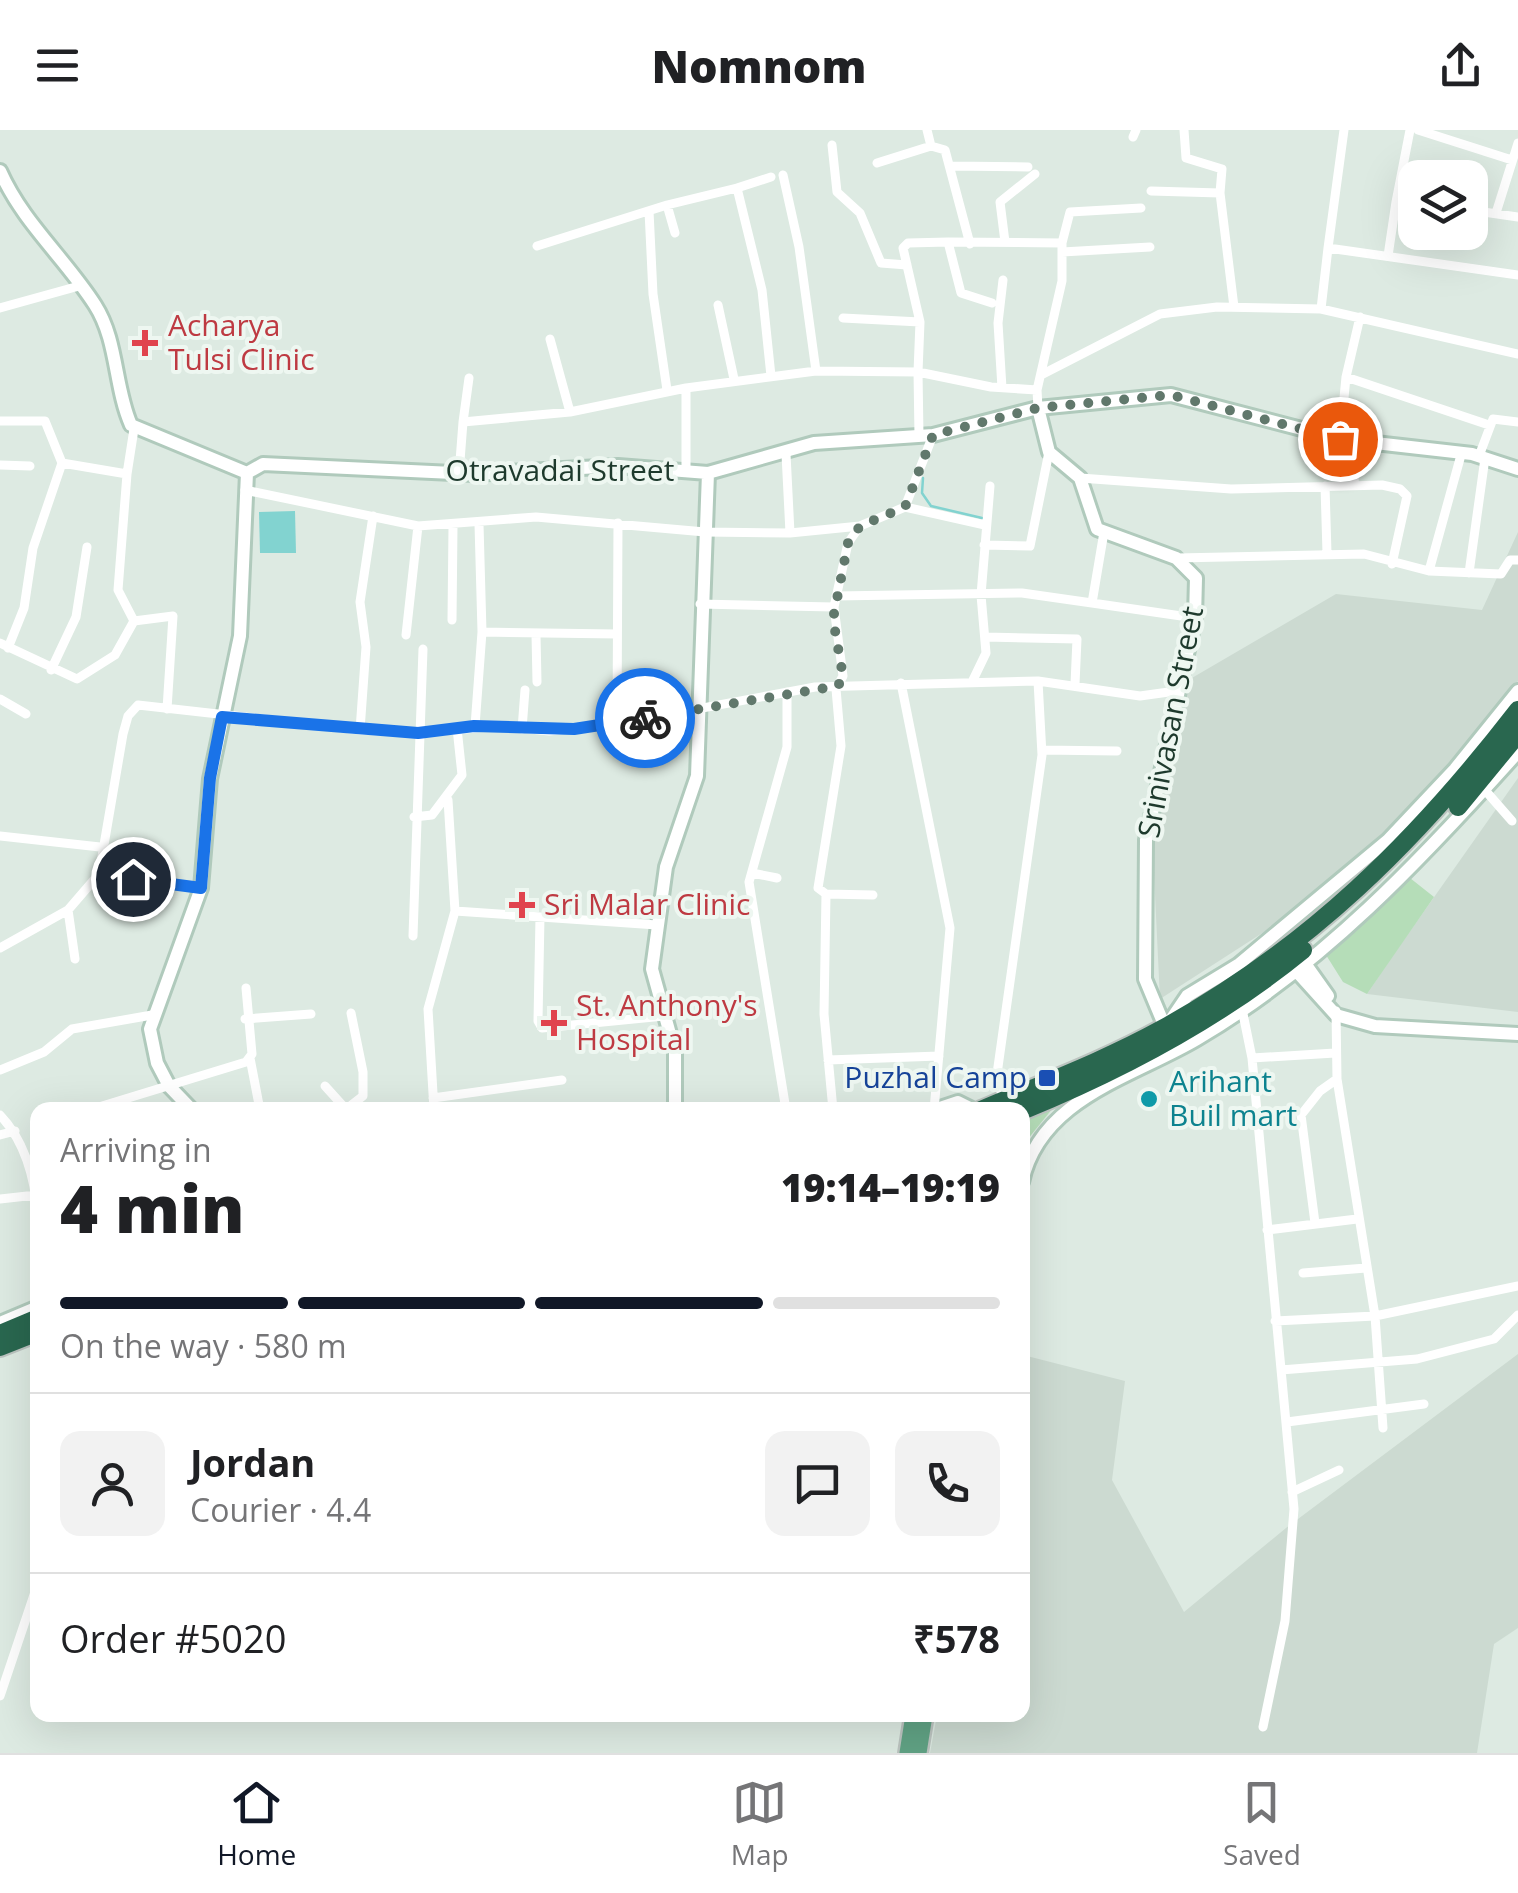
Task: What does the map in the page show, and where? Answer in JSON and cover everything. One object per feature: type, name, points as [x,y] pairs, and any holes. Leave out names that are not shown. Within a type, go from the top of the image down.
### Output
[{"type":"highway","points":[[1001,1102],[1077,1072],[1293,958],[1450,799],[1518,710]]},
{"type":"highway","points":[[1030,1107],[1134,1061],[1196,1026],[1293,958],[1418,849],[1518,734]]},
{"type":"highway","points":[[0,1334],[30,1321]]},
{"type":"highway","points":[[0,1347],[30,1335]]},
{"type":"main road","points":[[907,1753],[913,1722]]},
{"type":"main road","points":[[919,1753],[924,1722]]},
{"type":"street","points":[[926,130],[931,146]]},
{"type":"street","points":[[1184,130],[1186,158],[1222,169],[1220,193],[1234,307]]},
{"type":"street","points":[[1322,309],[1344,130]]},
{"type":"street","points":[[1388,256],[1410,130]]},
{"type":"street","points":[[1418,130],[1512,160]]},
{"type":"street","points":[[1496,213],[1518,143]]},
{"type":"street","points":[[832,145],[835,188],[864,218],[881,263],[907,264]]},
{"type":"street","points":[[877,163],[931,146],[946,150],[970,244]]},
{"type":"street","points":[[950,166],[1032,170],[1000,202],[1005,242]]},
{"type":"street","points":[[537,246],[668,204],[777,176],[799,247],[816,371]]},
{"type":"street","points":[[2,179],[109,334],[122,399],[134,429],[118,590],[134,621]]},
{"type":"street","points":[[737,188],[762,290],[771,376]]},
{"type":"street","points":[[1152,191],[1220,193]]},
{"type":"street","points":[[668,204],[675,232]]},
{"type":"street","points":[[984,545],[1030,546],[1050,452],[1037,390],[1062,281],[1065,216],[1070,212],[1141,208]]},
{"type":"street","points":[[649,210],[653,294],[667,390]]},
{"type":"street","points":[[1488,212],[1518,217]]},
{"type":"street","points":[[948,242],[961,293],[992,303]]},
{"type":"street","points":[[905,507],[926,435],[918,372],[920,322],[905,245],[1005,242],[1062,247],[1150,247]]},
{"type":"street","points":[[1328,248],[1518,275]]},
{"type":"street","points":[[1002,388],[998,303],[1003,280]]},
{"type":"street","points":[[0,308],[79,286]]},
{"type":"street","points":[[718,305],[734,379]]},
{"type":"street","points":[[1041,375],[1160,314],[1234,307],[1322,309],[1518,354]]},
{"type":"street","points":[[1340,439],[1346,377],[1360,316]]},
{"type":"street","points":[[844,318],[920,322]]},
{"type":"street","points":[[550,339],[570,412]]},
{"type":"street","points":[[464,422],[570,412],[667,390],[816,371],[918,372],[1002,388],[1037,390]]},
{"type":"street","points":[[1346,377],[1489,425]]},
{"type":"street","points":[[459,474],[469,378]]},
{"type":"street","points":[[686,388],[686,470]]},
{"type":"street","name":"Otravadai Street","points":[[247,473],[264,464],[459,474],[618,466],[708,473],[814,443],[926,435],[1038,408],[1171,395],[1340,439],[1482,457],[1518,469]]},
{"type":"street","points":[[1469,573],[1489,425],[1500,417],[1518,422]]},
{"type":"street","points":[[0,421],[44,422],[62,463],[33,548],[24,608],[4,646],[51,670],[84,678],[115,655],[134,621]]},
{"type":"street","points":[[134,429],[247,473],[240,636],[210,778],[201,888],[152,1014],[152,1048],[169,1086],[184,1102]]},
{"type":"street","points":[[1354,485],[1356,440]]},
{"type":"street","points":[[1050,452],[1080,478],[1092,522],[1104,532],[1176,558],[1364,554],[1429,571],[1469,573],[1504,573],[1508,561],[1518,560]]},
{"type":"street","points":[[786,454],[790,533]]},
{"type":"street","points":[[1429,571],[1461,454]]},
{"type":"street","points":[[62,463],[127,474]]},
{"type":"street","points":[[0,464],[30,466]]},
{"type":"street","points":[[675,1102],[677,1072],[652,970],[666,867],[697,776],[696,708],[708,473]]},
{"type":"street","points":[[1080,478],[1231,489],[1382,485],[1406,493],[1392,564]]},
{"type":"street","points":[[990,486],[981,595],[986,653],[994,679]]},
{"type":"street","points":[[1325,486],[1328,553]]},
{"type":"street","points":[[244,490],[418,526],[536,518],[705,532],[790,533],[860,526],[905,507],[985,525]]},
{"type":"street","points":[[360,730],[366,647],[360,602],[373,516]]},
{"type":"street","points":[[617,724],[618,522]]},
{"type":"street","points":[[474,726],[482,632],[479,524]]},
{"type":"street","points":[[406,636],[418,526]]},
{"type":"street","points":[[452,620],[453,526]]},
{"type":"street","points":[[860,526],[848,543],[835,601],[843,676],[838,686],[841,746],[818,888],[826,894],[873,896]]},
{"type":"street","points":[[1092,603],[1104,532]]},
{"type":"street","points":[[51,670],[76,617],[87,547]]},
{"type":"street","name":"Srinivasan Street","points":[[1165,1028],[1145,979],[1146,840],[1195,618],[1196,578],[1176,558]]},
{"type":"street","points":[[700,604],[1022,593],[1195,618]]},
{"type":"street","points":[[134,621],[172,616],[167,708]]},
{"type":"street","points":[[482,632],[617,634]]},
{"type":"street","points":[[536,635],[537,682]]},
{"type":"street","points":[[985,637],[1077,639],[1075,684]]},
{"type":"street","points":[[413,936],[414,817],[424,649]]},
{"type":"street","points":[[973,680],[986,653]]},
{"type":"street","points":[[0,948],[68,910],[99,874],[100,848],[128,716],[138,705],[222,717],[418,733],[474,726],[522,729],[617,724],[838,686],[994,679],[1075,684],[1140,696],[1176,691]]},
{"type":"street","points":[[988,1102],[997,1074],[1042,750],[1038,680]]},
{"type":"street","points":[[901,683],[950,928],[935,1102]]},
{"type":"street","points":[[522,729],[525,690]]},
{"type":"street","points":[[1165,1028],[1187,996],[1238,965],[1388,840],[1456,769],[1518,691]]},
{"type":"street","points":[[785,1102],[766,1002],[768,977],[750,893],[787,747],[787,692]]},
{"type":"street","points":[[0,699],[26,714]]},
{"type":"street","points":[[414,817],[432,815],[448,800],[464,764],[458,728]]},
{"type":"street","points":[[1042,750],[1117,751]]},
{"type":"street","points":[[1030,1156],[1068,1108],[1198,1039],[1242,1009],[1293,958],[1424,858],[1518,752]]},
{"type":"street","points":[[1484,790],[1512,821]]},
{"type":"street","points":[[433,1102],[428,1009],[455,911],[448,800]]},
{"type":"street","points":[[0,836],[100,848]]},
{"type":"street","points":[[752,873],[777,878]]},
{"type":"street","points":[[99,874],[201,888]]},
{"type":"street","points":[[826,894],[823,963],[832,1102]]},
{"type":"street","points":[[68,910],[76,959]]},
{"type":"street","points":[[455,911],[657,925]]},
{"type":"street","points":[[540,917],[538,1021],[542,1028],[664,1016]]},
{"type":"street","points":[[1293,958],[1336,1012],[1375,1026],[1518,1034]]},
{"type":"street","points":[[246,988],[245,1020],[258,1102]]},
{"type":"street","points":[[1242,1009],[1252,1058],[1292,1492],[1285,1621],[1264,1727]]},
{"type":"street","points":[[1336,1012],[1377,1019],[1518,1026]]},
{"type":"street","points":[[1336,1012],[1337,1079],[1375,1316],[1383,1428]]},
{"type":"street","points":[[350,1013],[364,1096],[355,1102]]},
{"type":"street","points":[[0,1070],[44,1052],[72,1028],[152,1014]]},
{"type":"street","points":[[245,1020],[311,1014]]},
{"type":"street","points":[[1252,1058],[1336,1053]]},
{"type":"street","points":[[828,1060],[939,1056]]},
{"type":"street","points":[[116,1102],[250,1058]]},
{"type":"street","points":[[1315,1223],[1300,1116],[1337,1079]]},
{"type":"street","points":[[444,1102],[562,1080]]},
{"type":"street","points":[[325,1086],[338,1102]]},
{"type":"street","points":[[0,1116],[15,1131],[30,1177]]},
{"type":"street","points":[[0,1135],[15,1131]]},
{"type":"street","points":[[0,1200],[30,1196]]},
{"type":"street","points":[[1267,1230],[1357,1219]]},
{"type":"street","points":[[1303,1274],[1366,1268]]},
{"type":"street","points":[[1275,1321],[1375,1316],[1518,1286]]},
{"type":"street","points":[[0,1322],[30,1309]]},
{"type":"street","points":[[1281,1370],[1418,1359],[1494,1339],[1518,1315]]},
{"type":"street","points":[[1287,1422],[1424,1404]]},
{"type":"street","points":[[1292,1492],[1340,1470]]},
{"type":"street","points":[[0,1696],[30,1607]]},
{"type":"shaded area","points":[[1518,532],[1518,681],[1429,793],[1284,919],[1160,999],[1152,832],[1185,682],[1336,594],[1482,610]]},
{"type":"shaded area","points":[[1518,778],[1518,1012],[1367,994],[1394,954]]},
{"type":"shaded area","points":[[1518,1354],[1518,1628],[1494,1644],[1477,1753],[930,1753],[936,1722],[1030,1722],[1030,1357],[1125,1381],[1112,1480],[1184,1612],[1286,1528]]},
{"type":"green space","points":[[1410,878],[1434,897],[1367,994],[1343,982],[1326,955]]},
{"type":"green space","points":[[1057,1103],[1030,1136],[1030,1116]]},
{"type":"water","points":[[295,511],[296,553],[260,553],[259,512]]},
{"type":"waterway","points":[[923,478],[922,493],[931,506],[982,518]]},
{"type":"way so far","points":[[645,718],[838,686],[843,676],[833,619],[848,543],[860,526],[905,507],[933,435],[1038,408],[1171,395],[1340,439]]},
{"type":"place","name":"Acharya Tulsi Clinic","points":[[145,343]]},
{"type":"place","name":"Sri Malar Clinic","points":[[522,905]]},
{"type":"place","name":"St. Anthony's Hospital","points":[[554,1023]]},
{"type":"place","name":"Puzhal Camp","points":[[1047,1078]]},
{"type":"place","name":"Arihant Buil mart","points":[[1149,1099]]},
{"type":"route","points":[[133,879],[201,888],[210,778],[222,717],[418,733],[474,726],[549,731],[645,718]]}]
